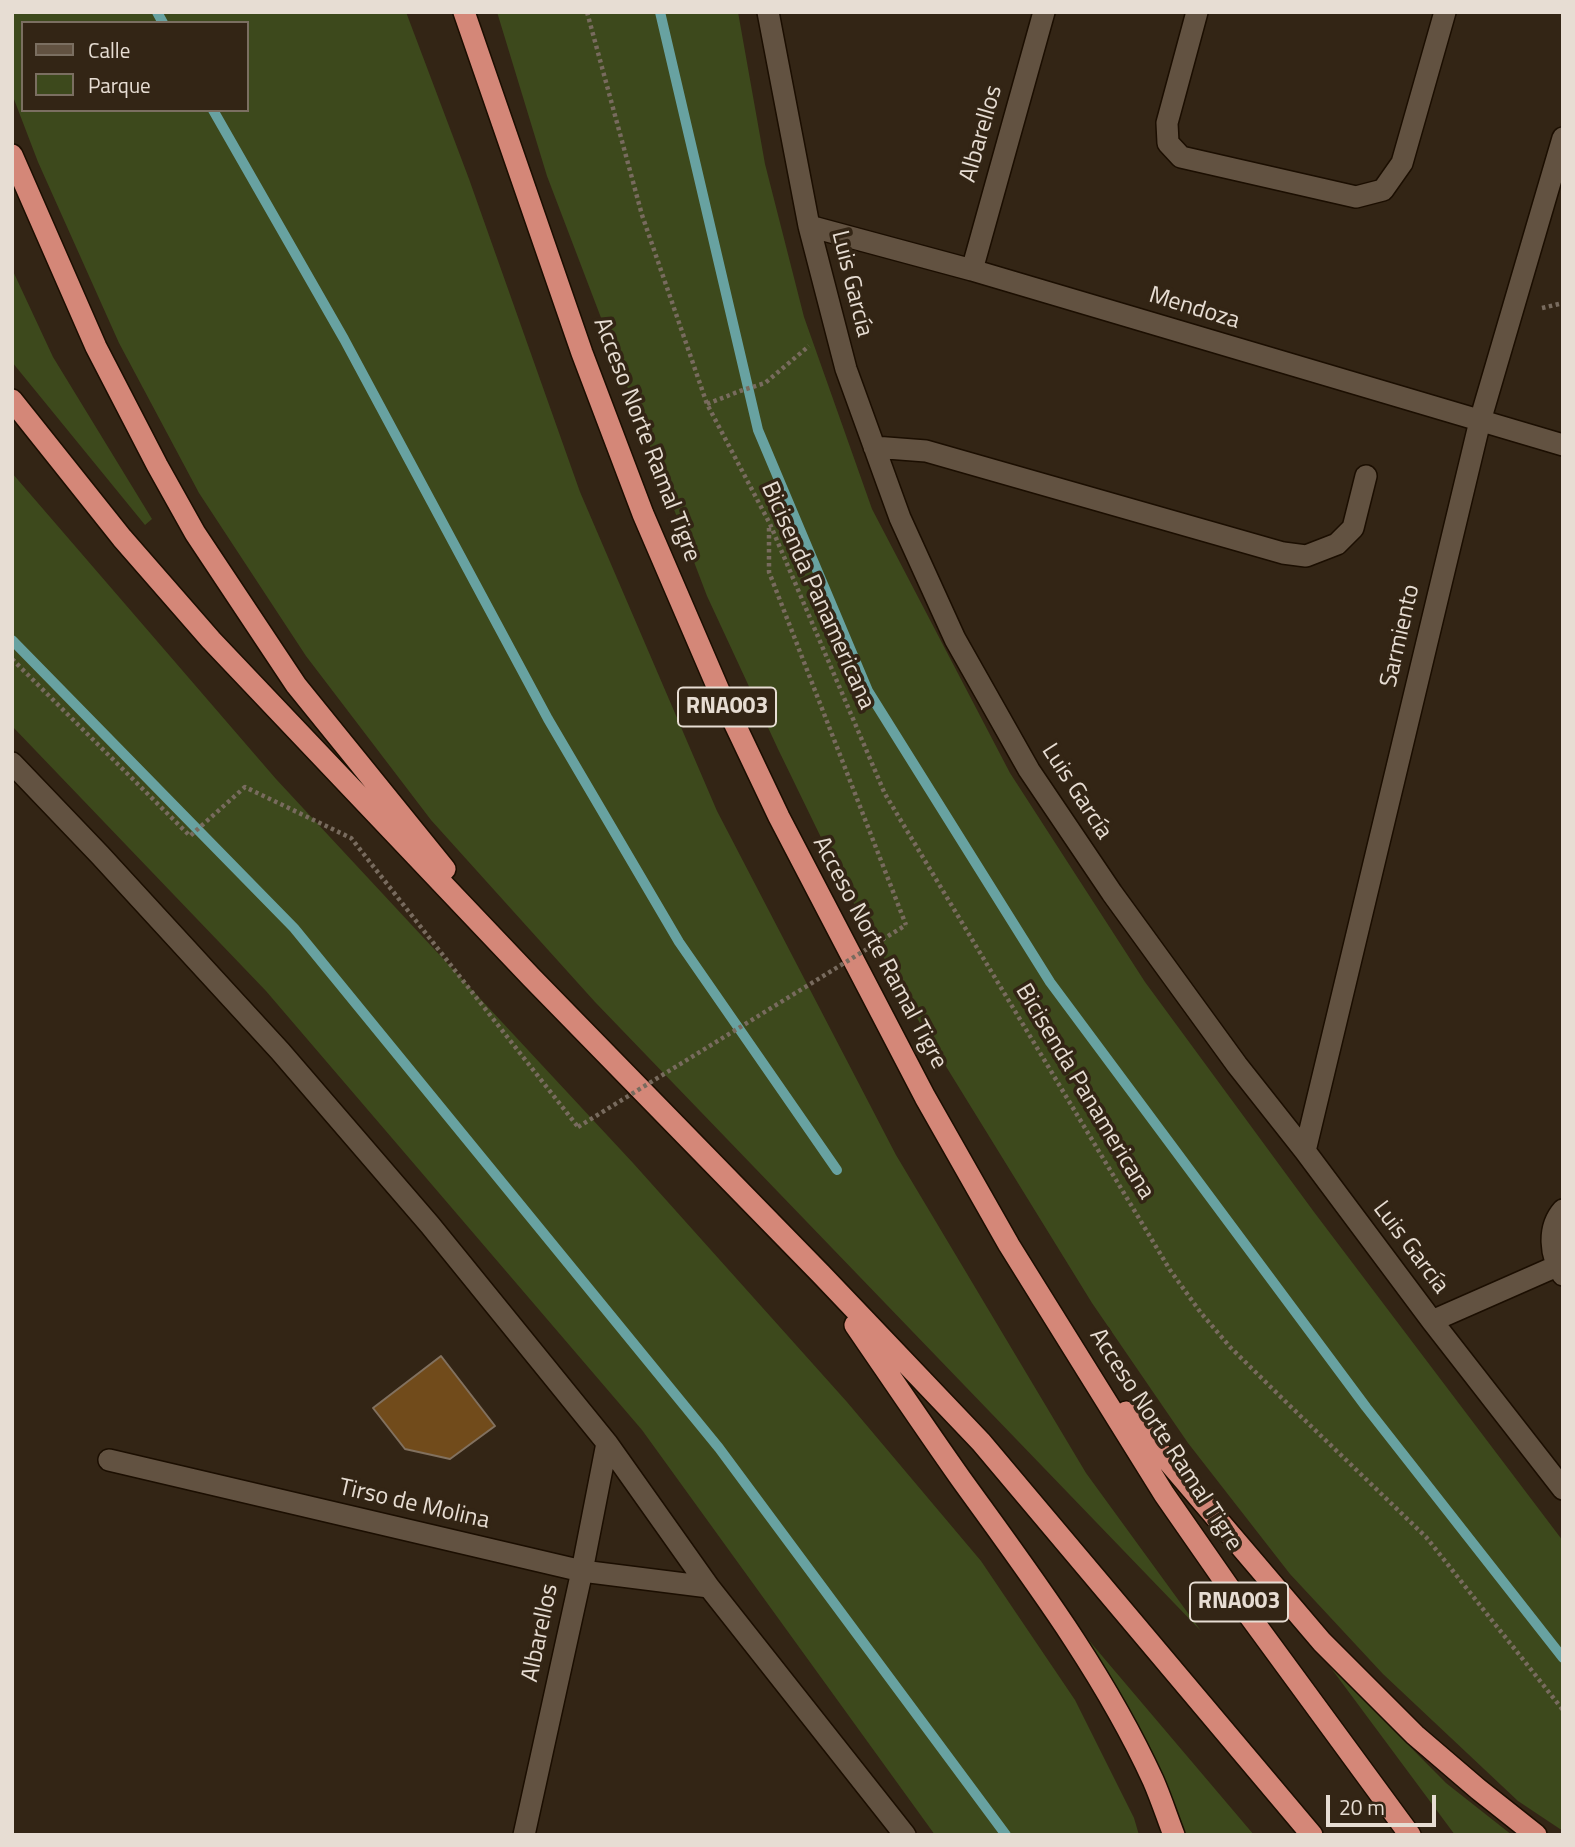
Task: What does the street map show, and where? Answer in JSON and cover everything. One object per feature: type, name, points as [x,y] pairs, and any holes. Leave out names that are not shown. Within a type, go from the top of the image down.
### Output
[{"type":"highway","name":"Acceso Norte Ramal Tigre","points":[[464,12],[582,353],[643,514],[720,693],[779,817],[925,1097],[1009,1245],[1172,1504],[1237,1599],[1409,1835]]},
{"type":"highway","points":[[12,155],[96,346],[195,533],[296,685],[531,977]]},
{"type":"highway","points":[[12,400],[122,538],[211,640],[531,977],[981,1442],[1312,1835]]},
{"type":"highway","points":[[821,1274],[1096,1673],[1154,1781],[1174,1835]]},
{"type":"highway","points":[[1082,1360],[1322,1642],[1415,1735],[1535,1835]]},
{"type":"street","name":"Luis García","points":[[768,12],[809,226],[846,369],[901,518],[955,639],[1029,770],[1119,904],[1237,1065],[1563,1489]]},
{"type":"street","name":"Albarellos","points":[[972,270],[1044,12]]},
{"type":"street","points":[[1197,12],[1167,123],[1168,143],[1181,157],[1356,197],[1384,190],[1402,163],[1445,12]]},
{"type":"street","name":"Sarmiento","points":[[1305,1151],[1480,421],[1563,138]]},
{"type":"street","name":"Mendoza","points":[[809,226],[972,270],[1563,445]]},
{"type":"street","points":[[874,447],[926,451],[1283,554],[1306,556],[1337,544],[1353,528],[1366,476]]},
{"type":"street","points":[[12,763],[280,1051],[430,1225],[607,1443],[709,1587],[905,1835]]},
{"type":"street","points":[[1432,1321],[1560,1270],[1552,1250],[1552,1232],[1563,1210]]},
{"type":"street","name":"Albarellos","points":[[524,1835],[607,1443]]},
{"type":"street","name":"Tirso de Molina","points":[[109,1460],[582,1571],[709,1587]]},
{"type":"path","name":"Bicisenda Panamericana","points":[[587,12],[642,215],[707,404],[770,524],[885,794],[1170,1270],[1201,1314],[1287,1404],[1426,1537],[1563,1710]]},
{"type":"path","points":[[707,404],[765,383],[834,326]]},
{"type":"path","points":[[12,659],[190,836],[246,788],[351,838],[578,1127],[906,925],[769,572],[770,524]]},
{"type":"green space","points":[[12,12],[406,12],[469,179],[580,492],[717,811],[896,1155],[1086,1473],[1201,1631],[595,1002],[431,820],[306,656],[199,493],[119,343],[38,162],[12,94]]},
{"type":"green space","points":[[497,12],[738,12],[765,164],[804,317],[872,509],[1010,773],[1145,982],[1314,1212],[1563,1541],[1563,1831],[1518,1801],[1383,1674],[1290,1574],[1188,1443],[1092,1303],[926,1034],[848,893],[707,596],[547,176]]},
{"type":"green space","points":[[12,269],[53,357],[152,519],[145,525],[12,362]]},
{"type":"green space","points":[[12,473],[276,779],[633,1163],[847,1402],[981,1561],[1075,1700],[1134,1818],[1139,1835],[935,1835],[642,1430],[266,991],[12,726]]},
{"type":"green space","points":[[1086,1637],[1254,1835],[1184,1835],[1142,1740]]},
{"type":"green space","points":[[1328,1664],[1446,1783],[1512,1835],[1455,1835]]},
{"type":"building","points":[[441,1356],[495,1426],[450,1459],[405,1449],[373,1408]]},
{"type":"waterway","points":[[157,12],[162,21]]},
{"type":"waterway","points":[[660,12],[758,430],[868,691],[1050,982],[1366,1407],[1563,1658]]},
{"type":"waterway","points":[[214,112],[344,339],[548,719],[679,942],[837,1170]]},
{"type":"waterway","points":[[12,640],[294,928],[719,1448],[1006,1835]]}]
